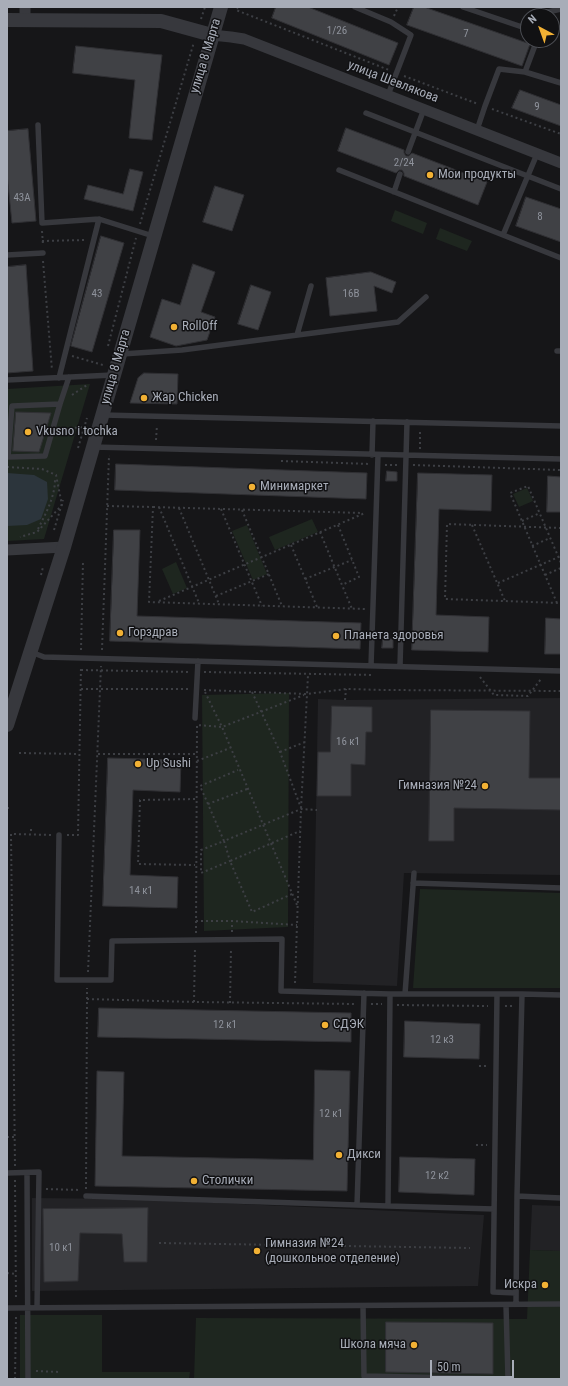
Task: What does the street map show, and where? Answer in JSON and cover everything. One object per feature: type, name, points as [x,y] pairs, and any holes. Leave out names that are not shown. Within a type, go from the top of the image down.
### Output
[{"type":"street","name":"улица 8 Марта","points":[[7,726],[64,547],[92,447],[95,413],[113,352],[154,236],[221,7]]},
{"type":"street","points":[[7,20],[25,13],[161,21],[212,36]]},
{"type":"street","name":"улица Шевлякова","points":[[212,36],[231,37],[244,40],[561,163]]},
{"type":"street","points":[[7,550],[64,547]]},
{"type":"lane","points":[[355,7],[391,22],[411,35],[388,95]]},
{"type":"lane","points":[[463,7],[520,26]]},
{"type":"lane","points":[[525,72],[535,48]]},
{"type":"lane","points":[[477,130],[499,69],[525,72],[561,83]]},
{"type":"lane","points":[[408,152],[424,109]]},
{"type":"lane","points":[[366,113],[561,189]]},
{"type":"lane","points":[[38,125],[42,223],[99,219],[154,236]]},
{"type":"lane","points":[[503,235],[536,154]]},
{"type":"lane","points":[[339,170],[561,258]]},
{"type":"lane","points":[[394,192],[400,174]]},
{"type":"lane","points":[[59,376],[99,219]]},
{"type":"lane","points":[[7,255],[43,253]]},
{"type":"lane","points":[[296,335],[311,286]]},
{"type":"lane","points":[[113,352],[182,350],[398,322],[426,297]]},
{"type":"lane","points":[[7,380],[59,376],[69,377],[107,375]]},
{"type":"lane","points":[[60,404],[12,406],[8,458],[45,456],[69,377]]},
{"type":"lane","points":[[95,413],[157,416],[561,426]]},
{"type":"lane","points":[[371,666],[378,464],[375,455],[373,421]]},
{"type":"lane","points":[[400,666],[408,422]]},
{"type":"lane","points":[[92,447],[561,459]]},
{"type":"lane","points":[[30,652],[44,657],[561,671]]},
{"type":"lane","points":[[195,718],[198,661]]},
{"type":"lane","points":[[59,835],[57,980],[111,980],[112,941],[282,939],[281,991],[390,994],[561,995]]},
{"type":"lane","points":[[405,994],[414,874]]},
{"type":"lane","points":[[413,883],[561,888]]},
{"type":"lane","points":[[357,1205],[364,993]]},
{"type":"lane","points":[[388,1206],[390,994]]},
{"type":"lane","points":[[497,994],[492,1292],[516,1293]]},
{"type":"lane","points":[[516,1304],[522,994]]},
{"type":"lane","points":[[7,1173],[38,1172],[37,1308]]},
{"type":"lane","points":[[27,1173],[28,1379]]},
{"type":"lane","points":[[86,1193],[357,1205],[494,1208]]},
{"type":"lane","points":[[517,1196],[561,1198]]},
{"type":"lane","points":[[7,1308],[561,1304]]},
{"type":"lane","points":[[363,1306],[364,1376],[508,1379],[506,1305]]},
{"type":"path","points":[[113,352],[138,231],[197,31]]},
{"type":"path","points":[[42,241],[94,239]]},
{"type":"path","points":[[43,253],[52,374],[59,376]]},
{"type":"path","points":[[60,404],[107,375],[103,365],[65,353]]},
{"type":"path","points":[[77,455],[85,427],[95,413]]},
{"type":"path","points":[[156,443],[157,416]]},
{"type":"path","points":[[420,466],[421,422]]},
{"type":"path","points":[[53,430],[85,427]]},
{"type":"path","points":[[38,1188],[86,1193],[87,980],[98,754],[109,456],[117,456]]},
{"type":"path","points":[[279,461],[561,470]]},
{"type":"path","points":[[7,467],[42,469],[56,475]]},
{"type":"path","points":[[56,475],[62,505]]},
{"type":"path","points":[[36,532],[49,507],[56,475]]},
{"type":"path","points":[[557,603],[510,493],[528,486],[550,538],[560,556],[561,563]]},
{"type":"path","points":[[54,530],[64,498]]},
{"type":"path","points":[[15,539],[36,532],[62,505]]},
{"type":"path","points":[[107,506],[365,513],[158,602]]},
{"type":"path","points":[[152,507],[149,602],[365,609]]},
{"type":"path","points":[[159,507],[199,603]]},
{"type":"path","points":[[179,508],[219,604]]},
{"type":"path","points":[[221,509],[262,606]]},
{"type":"path","points":[[242,510],[282,606]]},
{"type":"path","points":[[522,521],[540,513]]},
{"type":"path","points":[[561,528],[447,524],[445,599],[561,603]]},
{"type":"path","points":[[338,525],[359,577],[342,584]]},
{"type":"path","points":[[472,525],[505,601]]},
{"type":"path","points":[[320,532],[352,609]]},
{"type":"path","points":[[532,546],[550,538]]},
{"type":"path","points":[[291,545],[317,608]]},
{"type":"path","points":[[497,583],[560,556]]},
{"type":"path","points":[[305,579],[352,560]]},
{"type":"path","points":[[15,1379],[17,1308],[11,834],[78,835],[83,561]]},
{"type":"path","points":[[545,575],[561,568]]},
{"type":"path","points":[[216,596],[269,574]]},
{"type":"path","points":[[81,670],[190,672]]},
{"type":"path","points":[[204,672],[308,675],[378,675]]},
{"type":"path","points":[[87,999],[230,1003],[294,1002],[300,831],[308,675]]},
{"type":"path","points":[[473,677],[481,677],[491,691]]},
{"type":"path","points":[[531,691],[542,678]]},
{"type":"path","points":[[81,689],[196,690]]},
{"type":"path","points":[[345,700],[346,689]]},
{"type":"path","points":[[297,907],[238,770],[222,727],[203,690],[306,694],[346,689],[561,692]]},
{"type":"path","points":[[252,692],[280,752],[301,809]]},
{"type":"path","points":[[194,1002],[197,725],[222,727],[306,694]]},
{"type":"path","points":[[280,752],[305,742]]},
{"type":"path","points":[[197,761],[230,748]]},
{"type":"path","points":[[18,753],[80,754]]},
{"type":"path","points":[[98,754],[197,754]]},
{"type":"path","points":[[238,770],[200,786],[224,841],[230,860],[252,912],[292,894]]},
{"type":"path","points":[[208,804],[247,789]]},
{"type":"path","points":[[195,800],[140,800],[138,864],[195,865]]},
{"type":"path","points":[[300,831],[201,873],[201,850],[301,809],[316,810]]},
{"type":"path","points":[[31,829],[31,834]]},
{"type":"path","points":[[196,921],[232,921],[297,925]]},
{"type":"path","points":[[230,1003],[232,921]]},
{"type":"path","points":[[7,1137],[15,1137]]},
{"type":"path","points":[[159,1243],[470,1248]]},
{"type":"path","points":[[7,1273],[16,1274]]},
{"type":"path","points":[[28,1370],[60,1372]]},
{"type":"shaded area","points":[[395,210],[427,223],[423,234],[391,221]]},
{"type":"shaded area","points":[[440,228],[472,241],[467,251],[436,239]]},
{"type":"shaded area","points":[[90,384],[44,539],[7,541],[7,389]]},
{"type":"shaded area","points":[[7,473],[34,475],[47,482],[48,499],[41,519],[27,525],[7,526]]},
{"type":"shaded area","points":[[527,488],[533,501],[519,507],[513,494]]},
{"type":"shaded area","points":[[312,519],[318,532],[275,550],[269,537]]},
{"type":"shaded area","points":[[247,525],[267,574],[253,580],[232,531]]},
{"type":"shaded area","points":[[176,562],[187,588],[173,594],[162,569]]},
{"type":"shaded area","points":[[289,693],[288,927],[204,931],[202,695]]},
{"type":"shaded area","points":[[561,698],[561,875],[404,873],[397,986],[313,983],[318,699]]},
{"type":"shaded area","points":[[420,889],[561,893],[561,988],[413,988]]},
{"type":"shaded area","name":"Гимназия №24 (дошкольное отделение)","points":[[32,1198],[128,1199],[484,1215],[478,1286],[32,1291]]},
{"type":"shaded area","points":[[532,1205],[561,1206],[561,1251],[530,1250]]},
{"type":"shaded area","name":"Искра","points":[[530,1250],[561,1251],[561,1379],[194,1379],[196,1318],[527,1319]]},
{"type":"shaded area","points":[[20,1315],[102,1315],[102,1372],[190,1372],[189,1379],[20,1379]]},
{"type":"building","points":[[276,7],[308,7],[398,43],[389,65],[272,18]]},
{"type":"building","points":[[414,7],[424,7],[520,41],[520,48],[529,48],[522,66],[407,25]]},
{"type":"building","points":[[76,46],[162,55],[152,140],[129,138],[135,80],[73,73]]},
{"type":"building","points":[[520,90],[561,105],[561,126],[512,108]]},
{"type":"building","points":[[346,128],[404,150],[406,156],[409,156],[412,153],[487,182],[478,205],[404,176],[402,170],[399,170],[396,173],[338,151]]},
{"type":"building","points":[[28,129],[36,221],[12,223],[7,174],[7,131]]},
{"type":"building","points":[[130,169],[143,172],[133,211],[84,199],[88,185],[123,194]]},
{"type":"building","points":[[215,186],[244,195],[232,231],[203,222]]},
{"type":"building","points":[[526,197],[561,209],[561,242],[516,226]]},
{"type":"building","points":[[101,236],[124,243],[92,352],[71,346]]},
{"type":"building","points":[[193,264],[215,272],[201,312],[215,317],[207,340],[176,346],[150,337],[162,299],[180,305]]},
{"type":"building","points":[[26,265],[33,371],[7,373],[7,267]]},
{"type":"building","points":[[371,272],[396,282],[392,293],[374,286],[377,311],[330,316],[326,278]]},
{"type":"building","points":[[251,285],[271,292],[258,330],[238,324]]},
{"type":"building","points":[[144,373],[178,374],[177,404],[130,403],[138,378]]},
{"type":"building","name":"Vkusno i tochka","points":[[16,412],[51,413],[39,452],[13,451]]},
{"type":"building","points":[[116,464],[367,473],[366,499],[115,490]]},
{"type":"building","points":[[387,471],[397,472],[397,481],[386,481]]},
{"type":"building","points":[[418,473],[492,475],[491,511],[439,509],[436,615],[489,617],[488,652],[412,650]]},
{"type":"building","points":[[548,476],[561,477],[561,512],[547,512]]},
{"type":"building","points":[[114,530],[140,530],[137,616],[361,623],[360,649],[110,641]]},
{"type":"building","points":[[546,618],[561,619],[561,654],[545,654]]},
{"type":"building","points":[[383,639],[393,639],[393,648],[382,648]]},
{"type":"building","points":[[332,706],[372,707],[372,732],[366,732],[365,765],[351,764],[351,796],[317,796],[318,752],[330,752]]},
{"type":"building","points":[[431,710],[530,711],[529,778],[561,778],[561,810],[454,808],[454,841],[429,841]]},
{"type":"building","points":[[108,758],[181,760],[180,792],[133,790],[130,875],[178,877],[177,908],[103,906]]},
{"type":"building","points":[[99,1008],[351,1013],[351,1042],[98,1037]]},
{"type":"building","points":[[405,1021],[480,1024],[479,1059],[404,1057]]},
{"type":"building","points":[[315,1070],[350,1071],[347,1191],[95,1186],[97,1071],[124,1072],[122,1156],[313,1160]]},
{"type":"building","points":[[400,1157],[475,1159],[474,1195],[399,1192]]},
{"type":"building","points":[[148,1208],[147,1262],[124,1262],[122,1234],[80,1233],[78,1281],[44,1282],[43,1209]]},
{"type":"building","points":[[386,1322],[493,1323],[493,1374],[386,1372]]},
{"type":"place","name":"Мои продукты","points":[[430,175]]},
{"type":"place","name":"RollOff","points":[[174,327]]},
{"type":"place","name":"Жар Chicken","points":[[144,398]]},
{"type":"place","name":"Vkusno i tochka","points":[[28,432]]},
{"type":"place","name":"Минимаркет","points":[[252,487]]},
{"type":"place","name":"Горздрав","points":[[120,633]]},
{"type":"place","name":"Планета здоровья","points":[[336,636]]},
{"type":"place","name":"Up Sushi","points":[[138,764]]},
{"type":"place","name":"Гимназия №24","points":[[485,786]]},
{"type":"place","name":"СДЭК","points":[[325,1025]]},
{"type":"place","name":"Дикси","points":[[339,1155]]},
{"type":"place","name":"Столички","points":[[194,1181]]},
{"type":"place","name":"Гимназия №24 (дошкольное отделение)","points":[[257,1251]]},
{"type":"place","name":"Искра","points":[[545,1285]]},
{"type":"place","name":"Школа мяча","points":[[414,1345]]}]
